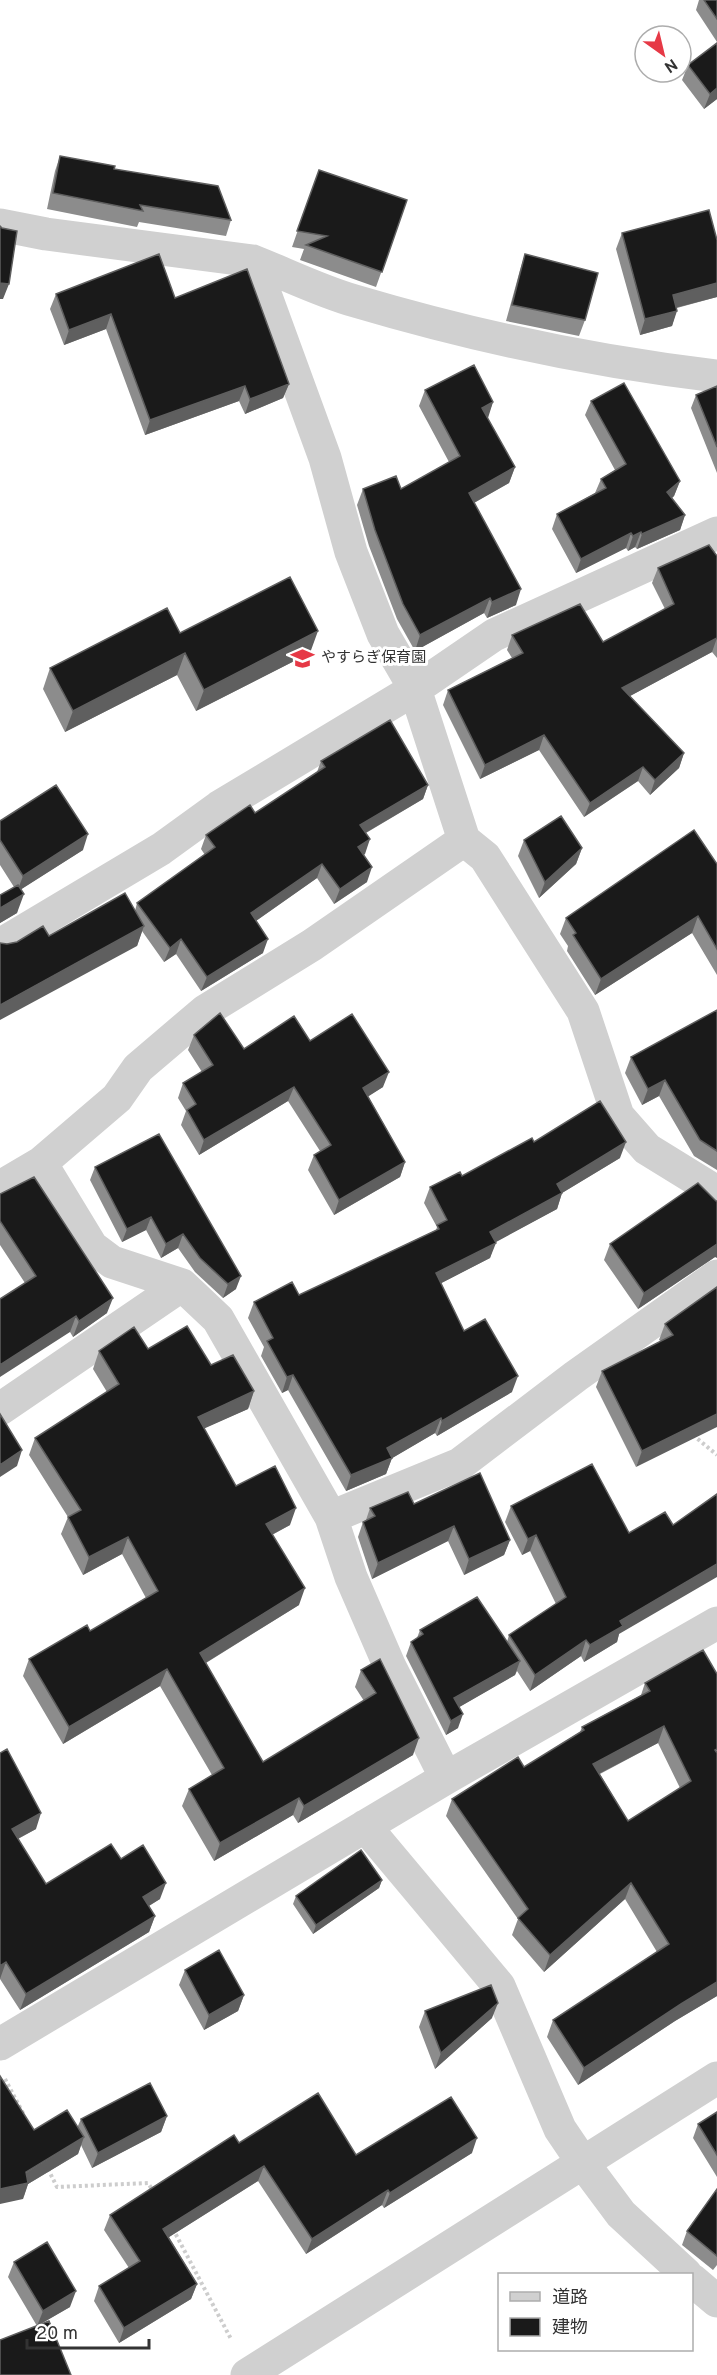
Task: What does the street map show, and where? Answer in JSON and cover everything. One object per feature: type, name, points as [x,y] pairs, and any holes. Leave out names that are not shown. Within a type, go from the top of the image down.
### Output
[{"type":"street","points":[[0,225],[46,234],[253,261],[353,301],[513,341],[633,367],[717,376]]},
{"type":"street","points":[[253,261],[325,458],[351,552],[383,634],[415,689],[464,840],[485,856],[583,1011],[618,1116],[647,1149],[707,1186],[717,1200]]},
{"type":"street","points":[[0,945],[161,849],[219,807],[415,689],[494,635],[716,536]]},
{"type":"street","points":[[0,1187],[41,1163],[117,1098],[138,1068],[205,1011],[312,945],[464,840]]},
{"type":"street","points":[[41,1163],[92,1247],[112,1262],[182,1285],[218,1319],[332,1517],[351,1577],[390,1666],[446,1778]]},
{"type":"street","points":[[332,1517],[460,1464],[576,1376],[717,1276]]},
{"type":"street","points":[[0,1409],[182,1285]]},
{"type":"street","points":[[0,2044],[446,1778],[717,1623]]},
{"type":"street","points":[[365,1826],[499,1986],[560,2129],[583,2163],[621,2214],[685,2273]]},
{"type":"street","points":[[248,2374],[717,2078]]},
{"type":"street","points":[[693,2281],[717,2301]]},
{"type":"path","points":[[690,1431],[696,1440],[717,1455]]},
{"type":"path","points":[[0,2071],[25,2117]]},
{"type":"path","points":[[48,2167],[57,2187],[148,2183],[154,2193]]},
{"type":"path","points":[[170,2223],[248,2374]]},
{"type":"building","points":[[704,0],[717,0],[717,19]]},
{"type":"building","points":[[717,43],[717,88],[710,94],[693,72],[693,61]]},
{"type":"building","points":[[60,156],[115,166],[114,169],[218,186],[231,220],[140,205],[143,211],[53,193]]},
{"type":"building","points":[[319,170],[407,200],[382,272],[306,245],[327,236],[297,231]]},
{"type":"building","points":[[709,210],[717,240],[717,283],[673,295],[677,311],[645,319],[622,233]]},
{"type":"building","points":[[0,226],[17,231],[9,284],[0,283]]},
{"type":"building","points":[[159,254],[175,298],[247,269],[289,384],[250,399],[245,386],[150,420],[111,314],[69,330],[56,294]]},
{"type":"building","points":[[525,254],[598,273],[585,320],[512,305]]},
{"type":"building","points":[[474,365],[493,402],[482,408],[515,467],[469,493],[521,589],[492,602],[490,598],[420,635],[403,604],[375,530],[363,489],[396,476],[401,489],[460,456],[425,390]]},
{"type":"building","points":[[624,383],[680,481],[667,492],[685,515],[642,534],[641,532],[633,536],[631,533],[581,559],[557,514],[606,488],[601,479],[626,464],[591,401]]},
{"type":"building","points":[[717,386],[717,447],[696,395]]},
{"type":"building","points":[[709,545],[717,556],[717,638],[622,688],[684,753],[655,780],[643,767],[590,803],[544,735],[485,765],[448,690],[523,653],[512,635],[580,604],[603,642],[674,604],[658,568]]},
{"type":"building","points":[[290,577],[318,631],[204,690],[185,653],[73,711],[50,668],[167,608],[180,633]]},
{"type":"building","points":[[390,720],[428,785],[360,825],[370,839],[358,847],[372,867],[340,889],[322,864],[251,913],[268,939],[207,977],[181,939],[170,948],[137,903],[215,847],[206,835],[250,805],[255,813],[325,767],[321,761]]},
{"type":"building","points":[[56,785],[88,834],[23,876],[0,840],[0,821]]},
{"type":"building","points":[[561,816],[582,848],[545,882],[524,840]]},
{"type":"building","points":[[694,830],[717,864],[717,949],[698,916],[601,979],[573,935],[576,933],[566,918]]},
{"type":"building","points":[[18,885],[24,894],[0,908],[0,895]]},
{"type":"building","points":[[125,893],[144,926],[0,1005],[0,943],[17,942],[43,926],[49,936]]},
{"type":"building","points":[[717,1010],[717,1151],[700,1140],[665,1080],[648,1089],[631,1057]]},
{"type":"building","points":[[220,1013],[244,1049],[294,1016],[310,1041],[352,1014],[389,1072],[363,1088],[405,1162],[339,1200],[314,1155],[331,1145],[294,1087],[204,1140],[187,1110],[196,1104],[183,1083],[213,1065],[194,1035]]},
{"type":"building","points":[[600,1101],[626,1142],[557,1184],[562,1193],[490,1232],[496,1243],[436,1273],[464,1331],[485,1319],[518,1376],[442,1421],[441,1418],[387,1448],[392,1458],[351,1475],[293,1375],[287,1377],[267,1341],[273,1338],[254,1302],[292,1282],[299,1295],[439,1229],[437,1225],[447,1220],[430,1187],[460,1172],[462,1176],[532,1138],[534,1142]]},
{"type":"building","points":[[159,1134],[241,1276],[228,1284],[200,1258],[183,1234],[166,1244],[151,1217],[127,1229],[95,1167]]},
{"type":"building","points":[[34,1177],[113,1298],[79,1321],[76,1316],[0,1365],[0,1299],[36,1276],[0,1221],[0,1194]]},
{"type":"building","points":[[698,1183],[717,1201],[717,1244],[644,1293],[610,1244]]},
{"type":"building","points":[[717,1287],[717,1414],[642,1451],[602,1371],[673,1335],[665,1324]]},
{"type":"building","points":[[187,1326],[211,1365],[233,1355],[254,1391],[198,1417],[236,1486],[275,1466],[296,1508],[266,1524],[305,1588],[200,1653],[263,1762],[376,1693],[361,1670],[380,1659],[419,1738],[304,1806],[299,1798],[220,1843],[189,1789],[224,1768],[167,1669],[69,1727],[29,1659],[87,1625],[90,1631],[158,1591],[128,1537],[89,1557],[68,1517],[81,1510],[35,1438],[119,1384],[99,1351],[134,1327],[148,1349]]},
{"type":"building","points":[[0,1414],[22,1450],[0,1465]]},
{"type":"building","points":[[592,1464],[629,1533],[665,1512],[673,1525],[717,1494],[717,1564],[620,1621],[623,1626],[590,1645],[586,1640],[535,1675],[509,1635],[566,1597],[536,1535],[528,1539],[511,1506]]},
{"type":"building","points":[[480,1473],[510,1540],[469,1559],[454,1526],[378,1563],[363,1522],[375,1516],[370,1508],[408,1492],[414,1504]]},
{"type":"building","points":[[477,1597],[520,1661],[454,1698],[463,1714],[451,1721],[411,1642],[423,1634],[420,1630]]},
{"type":"building","points":[[703,1650],[717,1674],[717,1749],[715,1750],[717,1753],[717,1982],[584,2068],[553,2020],[669,1944],[631,1883],[550,1955],[518,1918],[528,1909],[452,1799],[518,1757],[524,1767],[584,1730],[582,1727],[650,1691],[645,1683]],"holes":[[[664,1726],[691,1781],[628,1821],[593,1764]]]},
{"type":"building","points":[[7,1749],[41,1813],[12,1829],[46,1884],[111,1844],[121,1859],[143,1845],[166,1883],[143,1897],[155,1916],[26,1994],[6,1962],[0,1966],[0,1753]]},
{"type":"building","points":[[361,1850],[382,1880],[316,1925],[296,1896]]},
{"type":"building","points":[[219,1950],[244,1995],[209,2015],[185,1970]]},
{"type":"building","points":[[491,1985],[498,2003],[441,2053],[425,2011]]},
{"type":"building","points":[[0,2076],[34,2130],[67,2110],[84,2137],[26,2172],[28,2183],[0,2189]]},
{"type":"building","points":[[150,2083],[167,2116],[98,2153],[81,2119]]},
{"type":"building","points":[[318,2093],[356,2155],[451,2097],[477,2138],[390,2193],[388,2190],[312,2239],[264,2166],[163,2229],[197,2284],[124,2328],[99,2286],[140,2261],[110,2215],[234,2135],[239,2143]]},
{"type":"building","points":[[717,2112],[717,2155],[698,2124]]},
{"type":"building","points":[[717,2189],[717,2256],[687,2231]]},
{"type":"building","points":[[47,2242],[76,2291],[43,2311],[14,2262]]},
{"type":"building","points":[[49,2321],[71,2375],[0,2375],[0,2340]]},
{"type":"place","name":"やすらぎ保育園","points":[[303,658]]}]
